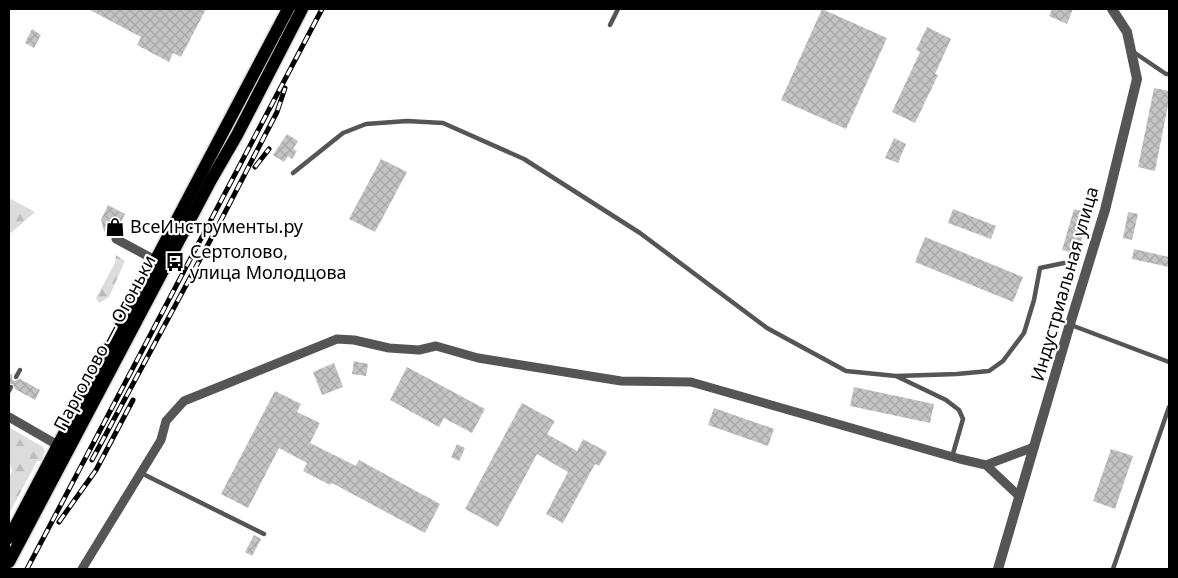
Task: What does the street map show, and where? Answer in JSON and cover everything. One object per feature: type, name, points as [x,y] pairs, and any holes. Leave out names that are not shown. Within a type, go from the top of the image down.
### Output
[{"type":"main road","name":"Парголово — Огоньки","points":[[9,562],[156,260],[288,9]]},
{"type":"main road","name":"Парголово — Огоньки","points":[[9,538],[63,448],[302,9]]},
{"type":"street","name":"Индустриальная улица","points":[[998,569],[1105,210],[1137,79],[1127,32],[1112,9]]},
{"type":"street","points":[[116,239],[156,260]]},
{"type":"street","points":[[82,569],[161,440],[166,421],[184,401],[337,339],[354,340],[389,348],[419,350],[436,346],[478,358],[621,381],[691,382],[952,457],[986,465],[1019,496]]},
{"type":"street","points":[[9,417],[63,448]]},
{"type":"street","points":[[986,465],[1034,448]]},
{"type":"lane","points":[[610,26],[618,9]]},
{"type":"lane","points":[[1131,50],[1166,74],[1169,74]]},
{"type":"lane","points":[[293,172],[343,133],[366,124],[407,121],[443,124],[524,159],[640,233],[767,328],[846,371],[896,376],[989,371],[1003,361],[1024,332],[1034,300],[1040,268],[1064,263]]},
{"type":"lane","points":[[1070,324],[1169,362]]},
{"type":"lane","points":[[16,377],[20,370]]},
{"type":"lane","points":[[896,376],[946,400],[959,410],[962,419],[952,457]]},
{"type":"lane","points":[[1113,569],[1169,406]]},
{"type":"lane","points":[[141,472],[264,534]]},
{"type":"green space","points":[[9,198],[35,212],[11,233],[9,232]]},
{"type":"green space","points":[[116,255],[125,261],[109,297],[99,303],[96,298],[115,263]]},
{"type":"green space","points":[[9,427],[43,447],[45,451],[41,461],[37,461],[9,514],[9,478],[12,471],[9,460]]},
{"type":"building","points":[[88,9],[206,9],[181,57],[173,53],[169,62],[137,45],[141,37]]},
{"type":"building","points":[[822,9],[887,38],[846,129],[781,100]]},
{"type":"building","points":[[1052,9],[1073,9],[1067,24],[1049,16]]},
{"type":"building","points":[[927,27],[951,39],[935,74],[938,75],[915,123],[892,112],[920,52],[916,50]]},
{"type":"building","points":[[32,29],[41,35],[34,48],[25,43]]},
{"type":"building","points":[[1154,88],[1169,91],[1169,100],[1155,171],[1138,167]]},
{"type":"building","points":[[287,134],[298,141],[293,149],[297,151],[292,159],[288,156],[284,162],[273,155]]},
{"type":"building","points":[[894,138],[906,144],[898,163],[885,158]]},
{"type":"building","points":[[381,159],[407,172],[375,232],[349,219]]},
{"type":"building","points":[[108,205],[125,214],[116,233],[112,235],[104,231],[101,220]]},
{"type":"building","points":[[953,209],[996,226],[991,239],[948,223]]},
{"type":"building","points":[[1074,209],[1089,213],[1077,254],[1062,250]]},
{"type":"building","points":[[1128,212],[1138,214],[1132,240],[1123,238]]},
{"type":"building","points":[[925,237],[1023,277],[1013,302],[915,262]]},
{"type":"building","points":[[1134,249],[1169,257],[1169,267],[1132,259]]},
{"type":"building","points":[[354,361],[368,364],[366,376],[352,374]]},
{"type":"building","points":[[334,363],[343,387],[322,395],[313,372]]},
{"type":"building","points":[[407,367],[485,409],[472,433],[444,418],[439,427],[390,400]]},
{"type":"building","points":[[9,373],[14,381],[20,379],[40,390],[35,400],[15,389],[13,384],[9,384]]},
{"type":"building","points":[[854,387],[934,404],[930,423],[850,406]]},
{"type":"building","points":[[275,391],[301,404],[297,412],[320,423],[310,443],[356,466],[359,460],[440,504],[425,533],[332,483],[330,485],[303,471],[307,463],[279,448],[248,508],[221,494]]},
{"type":"building","points":[[522,403],[555,421],[547,434],[577,451],[583,439],[607,452],[599,466],[595,464],[563,523],[546,514],[568,472],[537,454],[498,527],[465,509]]},
{"type":"building","points":[[714,408],[774,429],[768,446],[708,425]]},
{"type":"building","points":[[457,444],[465,448],[459,461],[451,457]]},
{"type":"building","points":[[1111,449],[1133,456],[1115,509],[1093,501]]},
{"type":"building","points":[[254,535],[261,539],[252,556],[245,552]]},
{"type":"railway","points":[[27,569],[322,9]]},
{"type":"railway","points":[[92,460],[219,224],[277,112],[285,88]]},
{"type":"railway","points":[[255,167],[269,149]]},
{"type":"railway","points":[[59,522],[96,470],[133,400]]},
{"type":"place","name":"ВсеИнструменты.ру","points":[[115,227]]},
{"type":"place","name":"Сертолово, улица Молодцова","points":[[175,262]]}]
